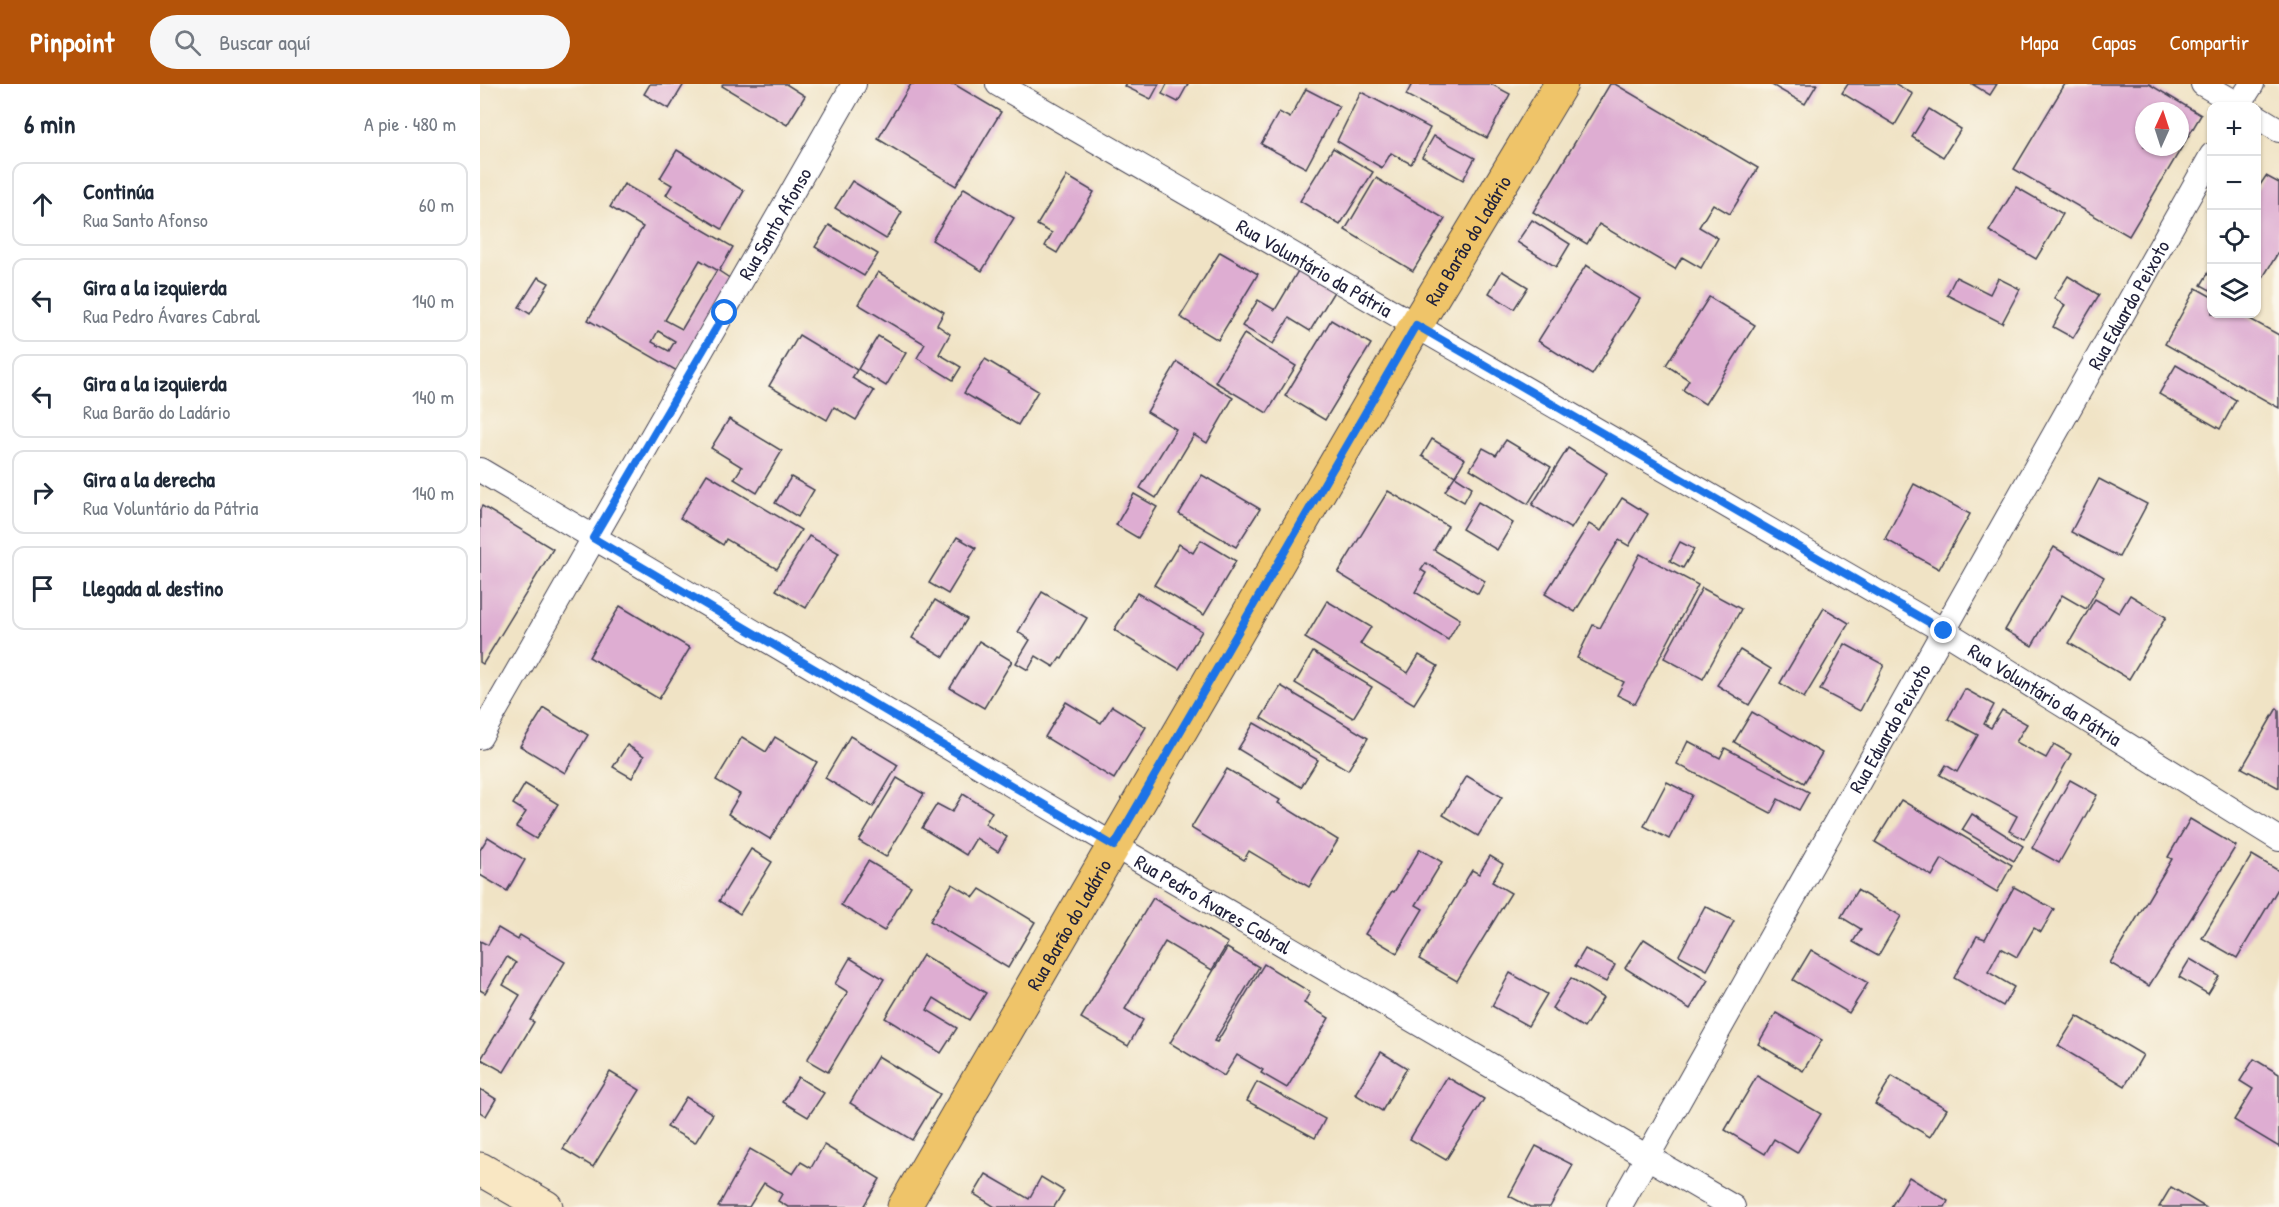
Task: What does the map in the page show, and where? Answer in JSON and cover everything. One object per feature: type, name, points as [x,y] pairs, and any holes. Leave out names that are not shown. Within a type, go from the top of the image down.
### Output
[{"type":"main road","name":"Rua Barão do Ladário","points":[[904,1207],[1416,325],[1561,84]]},
{"type":"street","name":"Rua Santo Afonso","points":[[480,737],[854,84]]},
{"type":"street","name":"Rua Voluntário da Pátria","points":[[998,84],[1944,631],[2279,839]]},
{"type":"street","points":[[2203,84],[2234,102]]},
{"type":"street","points":[[2246,102],[2252,84]]},
{"type":"street","points":[[2261,119],[2279,130]]},
{"type":"street","name":"Rua Eduardo Peixoto","points":[[1619,1207],[2210,156]]},
{"type":"street","name":"Rua Pedro Ávares Cabral","points":[[480,470],[1114,846],[1733,1207]]},
{"type":"street","points":[[480,1169],[546,1207]]},
{"type":"building","points":[[650,84],[684,84],[669,109],[644,94]]},
{"type":"building","points":[[723,84],[786,84],[805,96],[787,125],[722,86]]},
{"type":"building","points":[[911,84],[954,84],[1001,112],[956,186],[878,139]]},
{"type":"building","points":[[1125,84],[1159,84],[1151,99],[1124,86]]},
{"type":"building","points":[[1167,84],[1188,84],[1178,102],[1162,94]]},
{"type":"building","points":[[1412,84],[1491,84],[1510,94],[1487,138],[1406,95]]},
{"type":"building","points":[[1610,84],[1615,84],[1758,168],[1730,214],[1713,204],[1699,227],[1718,238],[1701,268],[1682,257],[1675,269],[1599,224],[1587,244],[1533,212]]},
{"type":"building","points":[[1770,84],[1817,84],[1805,104]]},
{"type":"building","points":[[1848,84],[1896,84],[1913,94],[1895,125],[1842,93]]},
{"type":"building","points":[[1972,84],[1997,84],[1990,95]]},
{"type":"building","points":[[2065,84],[2149,84],[2179,102],[2135,102],[2135,156],[2177,156],[2129,236],[2014,169]]},
{"type":"building","points":[[1306,89],[1339,106],[1306,168],[1261,144],[1279,112],[1290,118]]},
{"type":"building","points":[[1361,92],[1430,128],[1411,164],[1391,153],[1382,168],[1337,141]]},
{"type":"building","points":[[2189,108],[2201,115],[2189,135]]},
{"type":"building","points":[[1929,109],[1961,129],[1943,157],[1912,137]]},
{"type":"building","points":[[1434,136],[1475,158],[1463,180],[1422,157]]},
{"type":"building","points":[[1333,148],[1373,172],[1340,225],[1300,201]]},
{"type":"building","points":[[677,150],[744,191],[722,229],[666,195],[672,185],[660,178]]},
{"type":"building","points":[[1067,176],[1094,192],[1057,253],[1045,246],[1052,233],[1037,225]]},
{"type":"building","points":[[2266,176],[2279,183],[2279,251],[2261,281],[2261,210],[2261,184]]},
{"type":"building","points":[[1376,178],[1445,219],[1413,271],[1345,230]]},
{"type":"building","points":[[852,181],[902,212],[886,239],[835,208]]},
{"type":"building","points":[[624,184],[733,247],[719,271],[731,279],[677,371],[588,320],[643,227],[610,207]],"holes":[[[700,260],[717,270],[682,329],[665,320]],[[658,331],[675,341],[669,351],[652,342]]]},
{"type":"building","points":[[2016,187],[2063,214],[2036,259],[1989,231]]},
{"type":"building","points":[[964,188],[1014,218],[982,271],[932,240]]},
{"type":"building","points":[[1532,220],[1570,244],[1556,267],[1517,242]]},
{"type":"building","points":[[829,225],[878,254],[864,276],[815,247]]},
{"type":"building","points":[[1220,252],[1258,274],[1218,340],[1180,317]]},
{"type":"building","points":[[1302,264],[1338,285],[1310,331],[1289,318],[1273,344],[1242,326],[1258,300],[1275,310]]},
{"type":"building","points":[[1586,265],[1640,299],[1592,375],[1538,341]]},
{"type":"building","points":[[1502,271],[1528,287],[1514,309],[1489,293]]},
{"type":"building","points":[[878,272],[944,312],[937,325],[950,334],[939,354],[961,367],[953,380],[917,358],[925,344],[858,304]]},
{"type":"building","points":[[2207,275],[2207,288],[2201,285]]},
{"type":"building","points":[[2068,276],[2099,295],[2073,338],[2053,327],[2065,305],[2054,298]]},
{"type":"building","points":[[538,277],[549,283],[530,314],[519,307]]},
{"type":"building","points":[[1956,277],[1990,294],[1998,278],[2020,289],[2002,323],[1947,295]]},
{"type":"building","points":[[2196,288],[2207,294],[2207,318],[2248,318],[2279,335],[2279,408],[2165,344]]},
{"type":"building","points":[[1709,297],[1755,325],[1705,404],[1683,390],[1689,380],[1666,365]]},
{"type":"building","points":[[1331,320],[1371,344],[1325,420],[1285,396]]},
{"type":"building","points":[[1244,334],[1296,366],[1267,413],[1215,382]]},
{"type":"building","points":[[799,335],[857,370],[852,378],[874,391],[856,420],[834,407],[827,420],[769,386]]},
{"type":"building","points":[[878,336],[906,353],[886,386],[858,369]]},
{"type":"building","points":[[985,359],[1038,391],[1018,425],[964,393]]},
{"type":"building","points":[[1177,362],[1233,398],[1207,443],[1194,435],[1156,498],[1140,488],[1176,429],[1147,412]]},
{"type":"building","points":[[2176,365],[2236,400],[2220,429],[2159,394]]},
{"type":"building","points":[[729,419],[782,451],[757,493],[734,479],[742,467],[711,448]]},
{"type":"building","points":[[1432,439],[1465,459],[1455,476],[1422,456]]},
{"type":"building","points":[[1506,440],[1551,467],[1528,504],[1470,469],[1483,448],[1496,455]]},
{"type":"building","points":[[1568,448],[1607,473],[1571,529],[1532,505]]},
{"type":"building","points":[[707,474],[801,530],[777,569],[726,539],[723,545],[680,518]]},
{"type":"building","points":[[1202,475],[1260,509],[1236,547],[1179,514]]},
{"type":"building","points":[[1455,476],[1472,487],[1464,502],[1445,491]]},
{"type":"building","points":[[791,477],[814,490],[798,517],[775,503]]},
{"type":"building","points":[[2099,479],[2147,504],[2119,557],[2071,532]]},
{"type":"building","points":[[1914,484],[1970,514],[1939,569],[1885,539]]},
{"type":"building","points":[[1388,491],[1448,526],[1434,550],[1485,581],[1478,594],[1426,563],[1421,570],[1426,573],[1415,592],[1460,619],[1448,640],[1338,573]]},
{"type":"building","points":[[1134,494],[1157,507],[1138,538],[1116,525]]},
{"type":"building","points":[[1622,498],[1648,514],[1629,546],[1619,540],[1575,612],[1545,594],[1589,524],[1601,531]]},
{"type":"building","points":[[1478,502],[1513,523],[1497,550],[1462,529]]},
{"type":"building","points":[[482,506],[553,549],[483,664],[480,662],[480,510]]},
{"type":"building","points":[[809,536],[839,553],[806,608],[776,590]]},
{"type":"building","points":[[957,537],[976,548],[948,594],[929,583]]},
{"type":"building","points":[[1201,540],[1236,561],[1204,615],[1154,585],[1179,544],[1193,553]]},
{"type":"building","points":[[1680,542],[1694,549],[1683,568],[1670,561]]},
{"type":"building","points":[[2054,547],[2104,577],[2086,609],[2062,595],[2032,646],[2005,630]]},
{"type":"building","points":[[1640,554],[1698,585],[1635,704],[1617,695],[1624,682],[1577,658],[1593,625],[1600,628]]},
{"type":"building","points":[[1702,588],[1741,609],[1703,679],[1664,658]]},
{"type":"building","points":[[1042,592],[1087,618],[1062,659],[1060,658],[1054,667],[1036,656],[1028,670],[1016,663],[1030,640],[1018,632]]},
{"type":"building","points":[[1137,593],[1202,631],[1179,669],[1114,630]]},
{"type":"building","points":[[2130,595],[2166,617],[2129,679],[2069,643],[2095,599],[2119,613]]},
{"type":"building","points":[[935,600],[967,619],[944,657],[912,638]]},
{"type":"building","points":[[1327,601],[1371,627],[1360,644],[1408,673],[1419,655],[1438,666],[1414,704],[1305,638]]},
{"type":"building","points":[[620,606],[690,648],[659,699],[589,657]]},
{"type":"building","points":[[1824,608],[1849,623],[1804,698],[1780,683]]},
{"type":"building","points":[[979,641],[1012,661],[984,708],[950,688]]},
{"type":"building","points":[[1845,644],[1884,665],[1860,711],[1820,690]]},
{"type":"building","points":[[1740,650],[1771,669],[1749,705],[1717,685]]},
{"type":"building","points":[[1313,652],[1372,687],[1353,718],[1295,683]]},
{"type":"building","points":[[1281,686],[1368,738],[1348,770],[1261,718]]},
{"type":"building","points":[[1965,689],[1994,705],[1984,724],[1991,728],[2002,710],[2027,724],[2016,742],[2046,758],[2054,744],[2071,754],[2024,839],[2009,831],[2017,816],[1940,775],[1946,765],[1957,772],[1978,735],[1948,719]]},
{"type":"building","points":[[1066,702],[1101,723],[1112,706],[1146,727],[1114,779],[1045,737]]},
{"type":"building","points":[[544,708],[588,735],[565,773],[520,746]]},
{"type":"building","points":[[2277,708],[2279,710],[2279,788],[2242,768]]},
{"type":"building","points":[[1752,712],[1822,753],[1804,783],[1734,742]]},
{"type":"building","points":[[1254,723],[1318,760],[1301,787],[1238,749]]},
{"type":"building","points":[[850,736],[898,765],[873,807],[825,778]]},
{"type":"building","points":[[742,737],[766,752],[775,737],[817,762],[770,839],[728,814],[740,794],[716,780]]},
{"type":"building","points":[[1688,741],[1720,758],[1725,748],[1809,792],[1799,810],[1778,799],[1771,813],[1677,764]]},
{"type":"building","points":[[627,745],[644,756],[632,778],[613,767]]},
{"type":"building","points":[[1227,769],[1280,800],[1278,803],[1338,840],[1309,887],[1249,851],[1244,860],[1191,828]]},
{"type":"building","points":[[1467,776],[1502,797],[1478,836],[1443,815]]},
{"type":"building","points":[[897,778],[924,794],[886,857],[859,841]]},
{"type":"building","points":[[2070,780],[2097,795],[2059,863],[2032,848]]},
{"type":"building","points":[[1667,782],[1692,795],[1669,839],[1644,826]]},
{"type":"building","points":[[525,784],[558,804],[536,839],[516,827],[526,812],[513,804]]},
{"type":"building","points":[[963,794],[992,812],[985,824],[1007,837],[998,852],[976,838],[966,855],[922,828],[937,804],[952,812]]},
{"type":"building","points":[[1901,800],[2012,865],[1997,892],[1942,859],[1932,876],[1875,842]]},
{"type":"building","points":[[1972,814],[2023,846],[2014,861],[1962,830]]},
{"type":"building","points":[[2190,819],[2236,846],[2149,986],[2110,963],[2172,859],[2168,857]]},
{"type":"building","points":[[488,837],[525,860],[507,891],[480,875],[480,850]]},
{"type":"building","points":[[751,849],[772,862],[740,914],[719,901]]},
{"type":"building","points":[[1420,849],[1442,862],[1416,905],[1423,909],[1397,953],[1365,934]]},
{"type":"building","points":[[2252,855],[2279,871],[2279,887],[2237,958],[2202,938]]},
{"type":"building","points":[[1490,856],[1503,864],[1492,882],[1511,893],[1457,981],[1419,959],[1472,870],[1479,874]]},
{"type":"building","points":[[868,861],[911,886],[884,931],[841,905]]},
{"type":"building","points":[[952,884],[974,897],[980,889],[1035,922],[1008,968],[930,921]]},
{"type":"building","points":[[2014,887],[2054,909],[2041,932],[2034,928],[2017,957],[2001,948],[1988,972],[2014,987],[2003,1006],[1954,978],[1977,936],[1985,939]]},
{"type":"building","points":[[1857,890],[1901,916],[1878,956],[1853,942],[1861,929],[1841,917]]},
{"type":"building","points":[[1153,898],[1228,943],[1212,970],[1165,942],[1125,1009],[1143,1020],[1128,1046],[1081,1018]]},
{"type":"building","points":[[1705,906],[1734,921],[1707,970],[1679,955]]},
{"type":"building","points":[[498,928],[518,940],[520,935],[565,962],[530,1020],[534,1022],[504,1072],[481,1059],[520,995],[503,985],[516,963],[507,957],[485,993],[480,990],[480,941],[488,945]]},
{"type":"building","points":[[1644,939],[1708,980],[1690,1009],[1625,968]]},
{"type":"building","points":[[1227,948],[1259,967],[1214,1041],[1217,1042],[1264,964],[1310,992],[1304,1003],[1329,1018],[1287,1088],[1261,1073],[1263,1070],[1237,1055],[1224,1076],[1170,1043]]},
{"type":"building","points":[[1585,949],[1615,965],[1606,982],[1575,966]]},
{"type":"building","points":[[1811,950],[1868,983],[1849,1013],[1793,980]]},
{"type":"building","points":[[923,955],[986,993],[969,1020],[934,998],[927,1010],[957,1028],[941,1053],[885,1018]]},
{"type":"building","points":[[850,958],[884,979],[828,1072],[807,1060],[848,992],[835,984]]},
{"type":"building","points":[[2190,959],[2219,976],[2208,994],[2179,977]]},
{"type":"building","points":[[1510,973],[1547,994],[1528,1026],[1492,1006]]},
{"type":"building","points":[[1571,978],[1603,998],[1584,1028],[1552,1008]]},
{"type":"building","points":[[1776,1013],[1822,1040],[1803,1071],[1758,1044]]},
{"type":"building","points":[[2077,1016],[2143,1055],[2125,1086],[2058,1046]]},
{"type":"building","points":[[1381,1052],[1407,1068],[1382,1111],[1355,1094]]},
{"type":"building","points":[[878,1056],[940,1094],[912,1140],[850,1103]]},
{"type":"building","points":[[2254,1059],[2279,1074],[2279,1147],[2234,1120],[2253,1089],[2240,1081]]},
{"type":"building","points":[[610,1072],[640,1090],[593,1167],[563,1149]]},
{"type":"building","points":[[1757,1076],[1821,1114],[1797,1153],[1774,1139],[1765,1154],[1725,1130]]},
{"type":"building","points":[[1892,1076],[1947,1109],[1930,1137],[1875,1104]]},
{"type":"building","points":[[798,1077],[824,1093],[808,1117],[783,1102]]},
{"type":"building","points":[[1447,1077],[1484,1099],[1446,1160],[1410,1139]]},
{"type":"building","points":[[1257,1082],[1325,1119],[1315,1138],[1247,1101]]},
{"type":"building","points":[[480,1089],[496,1099],[486,1116],[480,1112]]},
{"type":"building","points":[[686,1097],[713,1114],[695,1143],[667,1127]]},
{"type":"building","points":[[824,1145],[880,1179],[863,1207],[788,1207],[778,1201],[782,1194],[764,1183],[749,1207],[718,1207],[750,1149],[793,1174],[801,1162],[811,1168]]},
{"type":"building","points":[[1536,1146],[1573,1165],[1550,1207],[1530,1207],[1509,1196]]},
{"type":"building","points":[[986,1174],[1029,1199],[1041,1177],[1064,1191],[1054,1207],[995,1207],[974,1194]]},
{"type":"building","points":[[1909,1177],[1948,1201],[1945,1207],[1891,1207]]},
{"type":"building","points":[[2171,1187],[2205,1207],[2159,1207]]},
{"type":"route","points":[[725,313],[593,538],[1114,846],[1416,325],[1944,631]]}]
